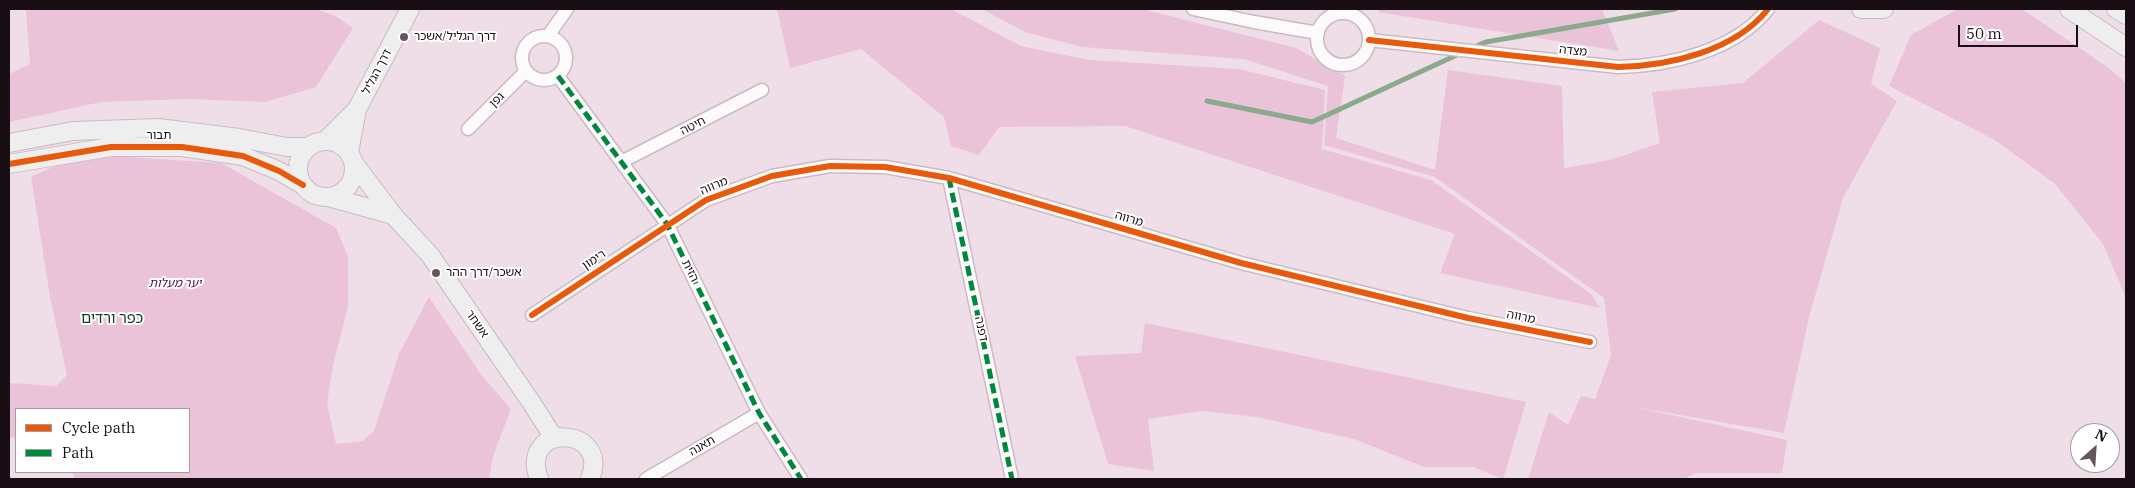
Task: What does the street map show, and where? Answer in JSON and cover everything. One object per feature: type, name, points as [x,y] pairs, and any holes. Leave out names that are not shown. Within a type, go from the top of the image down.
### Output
[{"type":"street","name":"דרך הגליל","points":[[325,141],[358,109],[410,9]]},
{"type":"street","points":[[548,36],[567,9]]},
{"type":"street","points":[[1193,9],[1318,33]]},
{"type":"street","name":"מצדה","points":[[1369,40],[1618,67],[1639,66],[1666,63],[1698,54],[1752,26],[1766,12],[1777,9]]},
{"type":"street","points":[[1861,9],[1884,9]]},
{"type":"street","points":[[2069,9],[2126,47]]},
{"type":"street","points":[[2116,9],[2126,15]]},
{"type":"street","points":[[1349,11],[1367,28],[1369,40],[1364,55],[1351,64],[1341,64],[1329,60],[1323,55],[1319,48],[1318,33],[1329,17],[1349,11]]},
{"type":"street","points":[[548,36],[562,45],[566,53],[566,61],[564,69],[558,76],[553,79],[541,80],[530,76],[522,60],[527,44],[536,37],[548,36]]},
{"type":"street","name":"גפן","points":[[468,129],[526,71]]},
{"type":"street","name":"הזית","points":[[558,76],[623,161],[667,224],[759,413],[801,479]]},
{"type":"street","name":"חיטה","points":[[623,161],[762,90]]},
{"type":"street","name":"דרך הגליל","points":[[351,158],[358,109]]},
{"type":"street","name":"תבור","points":[[9,143],[73,132],[158,128],[239,138],[287,147],[308,147]]},
{"type":"street","points":[[329,197],[337,195],[349,186],[354,172],[351,158],[342,146],[325,141],[308,147],[298,161],[299,178],[303,185],[314,195],[329,197],[394,216]]},
{"type":"street","name":"תבור","points":[[9,164],[111,147],[182,147],[243,156],[279,171],[303,185]]},
{"type":"street","name":"אשחר","points":[[351,158],[394,216],[430,255],[554,438]]},
{"type":"street","name":"מרווה","points":[[667,224],[706,200],[772,176],[830,166],[885,167],[949,178],[1241,263],[1468,318],[1590,342]]},
{"type":"street","name":"דפנה","points":[[949,178],[1012,479]]},
{"type":"street","name":"רימון","points":[[532,314],[667,224]]},
{"type":"street","name":"תאנה","points":[[646,479],[759,413]]},
{"type":"street","points":[[538,479],[536,460],[539,451],[554,438],[562,436],[579,441],[591,454],[593,476]]},
{"type":"green space","points":[[26,9],[316,9],[335,16],[353,28],[316,87],[266,102],[187,99],[101,102],[9,122],[9,74],[30,64]]},
{"type":"green space","points":[[777,9],[951,9],[1021,46],[1089,60],[1239,69],[1325,90],[1322,149],[1431,180],[1591,294],[1600,308],[1440,273],[1455,234],[1125,126],[999,127],[979,155],[951,146],[944,117],[861,49],[790,68]]},
{"type":"green space","points":[[982,9],[1142,9],[1296,48],[1345,76],[1336,138],[1435,170],[1448,70],[1562,86],[1564,168],[1610,160],[1660,143],[1652,92],[1743,83],[1819,20],[1880,48],[1871,84],[1897,101],[1843,198],[1809,317],[1784,433],[1634,407],[1787,440],[1782,473],[1696,473],[1683,479],[1528,479],[1549,412],[1568,425],[1581,396],[1595,399],[1611,355],[1604,298],[1435,177],[1324,145],[1328,86],[1244,59],[1082,47],[1025,32]]},
{"type":"green space","points":[[1379,9],[1602,9],[1619,51],[1378,12]]},
{"type":"green space","points":[[1958,9],[2022,9],[2109,68],[2126,83],[2126,298],[2103,244],[2055,184],[1995,140],[1889,86],[1911,35]]},
{"type":"green space","name":"יער מעלות","points":[[110,156],[221,163],[336,228],[348,257],[348,306],[333,365],[327,403],[336,444],[363,441],[374,431],[399,354],[429,297],[482,376],[511,409],[493,456],[489,479],[75,479],[72,473],[190,473],[190,408],[15,408],[15,438],[9,437],[9,383],[56,386],[67,375],[50,297],[31,177],[64,162]]},
{"type":"green space","points":[[1145,323],[1526,402],[1503,479],[1473,467],[1424,467],[1354,439],[1257,417],[1201,411],[1148,419],[1154,471],[1108,464],[1075,356],[1141,353]]},
{"type":"waterway","points":[[1474,47],[1486,42],[1675,9]]},
{"type":"waterway","points":[[1207,101],[1312,122],[1461,53]]},
{"type":"marked path","points":[[558,76],[667,224],[759,413],[801,479]]},
{"type":"marked path","points":[[949,178],[1012,479]]},
{"type":"cycle path","points":[[1369,40],[1618,67],[1638,66],[1679,59],[1719,46],[1738,36],[1754,24],[1768,9]]},
{"type":"cycle path","points":[[9,164],[111,147],[182,147],[243,156],[279,171],[303,185]]},
{"type":"cycle path","points":[[532,315],[706,200],[772,176],[830,166],[885,167],[949,178],[1241,263],[1468,318],[1590,342]]},
{"type":"place","name":"דרך הגליל/אשכר","points":[[404,37]]},
{"type":"place","name":"אשכר/דרך ההר","points":[[436,273]]},
{"type":"district","name":"כפר ורדים","points":[[112,319]]}]
